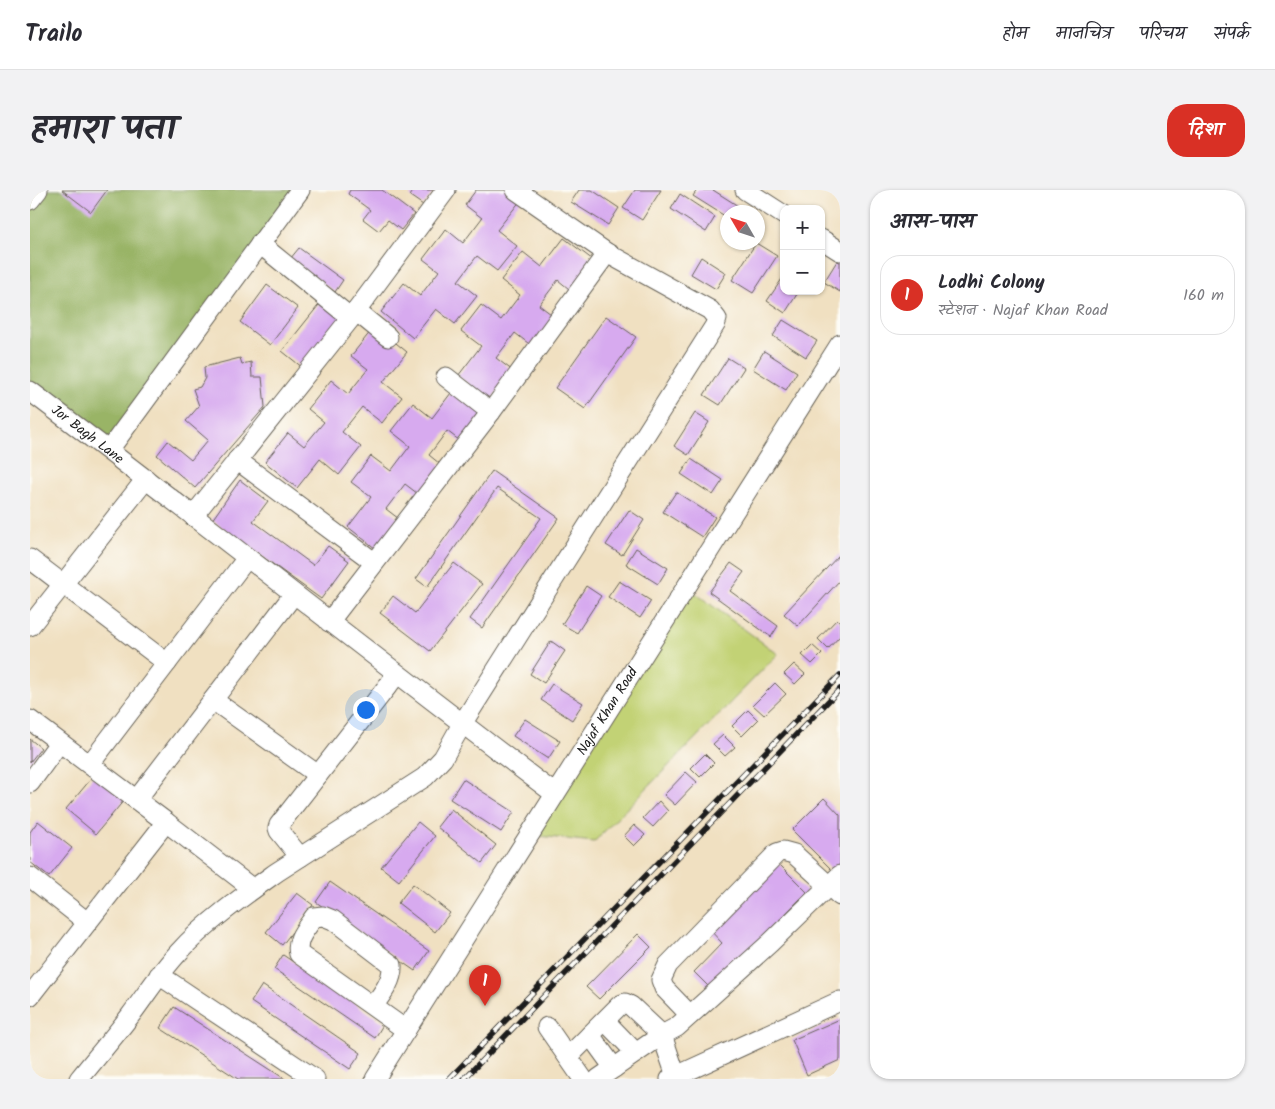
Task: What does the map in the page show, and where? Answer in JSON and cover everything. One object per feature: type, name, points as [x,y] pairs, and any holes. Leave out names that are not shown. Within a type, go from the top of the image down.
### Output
[{"type":"street","points":[[30,200],[38,190]]},
{"type":"street","points":[[109,450],[300,190]]},
{"type":"street","points":[[193,516],[353,315],[446,190]]},
{"type":"street","points":[[745,190],[780,212]]},
{"type":"street","points":[[79,1079],[180,950],[253,889],[425,777],[443,758],[462,724],[716,325],[717,319],[710,310],[607,254],[523,192]]},
{"type":"street","points":[[825,242],[840,251]]},
{"type":"street","points":[[260,244],[353,315],[388,337]]},
{"type":"street","points":[[329,622],[491,412],[607,254]]},
{"type":"street","name":"Najaf Khan Road","points":[[375,1079],[840,344]]},
{"type":"street","points":[[446,378],[491,412]]},
{"type":"street","name":"Jor Bagh Lane","points":[[33,399],[109,450],[329,622],[555,794]]},
{"type":"street","points":[[237,460],[374,562]]},
{"type":"street","points":[[30,626],[146,479]]},
{"type":"street","points":[[90,764],[247,558]]},
{"type":"street","points":[[30,559],[167,663]]},
{"type":"street","points":[[137,799],[294,594]]},
{"type":"street","points":[[300,857],[278,828],[397,674]]},
{"type":"street","points":[[213,700],[318,776]]},
{"type":"street","points":[[30,720],[137,799],[253,889]]},
{"type":"street","points":[[30,783],[59,743]]},
{"type":"street","points":[[30,996],[166,822]]},
{"type":"street","points":[[598,1079],[662,1035],[677,1027],[836,886],[794,854],[783,851],[777,853],[668,965],[661,980],[664,988],[690,1015]]},
{"type":"street","points":[[30,877],[87,922]]},
{"type":"street","points":[[373,1006],[393,973],[392,965],[333,920],[322,916],[314,917],[300,938],[297,946],[298,954],[406,1030]]},
{"type":"street","points":[[159,975],[316,1079]]},
{"type":"street","points":[[568,1057],[620,1005],[625,1003],[631,1006],[662,1035],[673,1078],[840,1001]]},
{"type":"street","points":[[605,1021],[636,1053]]},
{"type":"street","points":[[547,1027],[584,1079]]},
{"type":"street","points":[[590,1035],[614,1068]]},
{"type":"green space","points":[[43,190],[297,190],[108,447],[30,388],[30,207]]},
{"type":"green space","points":[[687,587],[778,654],[594,842],[530,835]]},
{"type":"building","points":[[62,190],[107,190],[91,212]]},
{"type":"building","points":[[350,190],[382,190],[414,214],[401,230],[388,220],[379,231],[363,219],[370,210],[348,194]]},
{"type":"building","points":[[414,190],[435,190],[423,205],[410,196]]},
{"type":"building","points":[[476,190],[507,190],[521,200],[497,230],[517,246],[497,271],[477,256],[458,281],[477,296],[455,324],[436,309],[413,338],[381,312],[404,283],[420,296],[439,271],[423,259],[446,229],[463,243],[482,218],[465,205]]},
{"type":"building","points":[[579,190],[592,190],[619,208],[608,225],[571,202]]},
{"type":"building","points":[[635,190],[661,190],[642,220],[623,208]]},
{"type":"building","points":[[697,190],[713,190],[737,205],[720,205],[720,213],[693,196]]},
{"type":"building","points":[[680,194],[715,217],[706,232],[671,209]]},
{"type":"building","points":[[564,238],[597,263],[574,293],[558,280],[539,305],[555,317],[533,347],[515,333],[496,358],[513,371],[490,401],[458,376],[481,346],[461,331],[481,305],[501,320],[520,295],[501,280],[523,252],[542,267]]},
{"type":"building","points":[[299,248],[343,280],[335,292],[290,259]]},
{"type":"building","points":[[765,249],[777,256],[753,293],[732,280],[751,250]]},
{"type":"building","points":[[701,257],[726,273],[716,289],[691,274]]},
{"type":"building","points":[[837,261],[840,262],[840,292],[825,283]]},
{"type":"building","points":[[780,282],[780,295],[796,295],[785,313],[767,301]]},
{"type":"building","points":[[267,285],[298,308],[270,345],[240,322]]},
{"type":"building","points":[[322,301],[343,318],[303,368],[282,351]]},
{"type":"building","points":[[606,316],[636,337],[585,409],[555,388]]},
{"type":"building","points":[[783,320],[817,341],[806,357],[773,336]]},
{"type":"building","points":[[375,326],[407,352],[383,382],[402,397],[382,423],[362,407],[342,432],[361,447],[339,475],[320,459],[297,488],[265,462],[288,433],[304,446],[324,422],[308,409],[331,380],[348,394],[368,369],[351,356]]},
{"type":"building","points":[[764,351],[797,372],[786,390],[753,369]]},
{"type":"building","points":[[240,358],[242,364],[251,362],[252,377],[262,377],[265,407],[195,488],[157,455],[168,441],[191,460],[208,440],[186,421],[199,406],[193,389],[200,387],[205,378],[204,367]]},
{"type":"building","points":[[728,358],[744,368],[720,405],[704,395]]},
{"type":"building","points":[[454,389],[487,414],[464,444],[447,431],[429,455],[445,468],[422,497],[405,484],[386,509],[403,522],[380,552],[348,527],[371,497],[351,482],[371,456],[391,471],[410,446],[391,431],[413,403],[432,418]]},
{"type":"building","points":[[695,413],[709,422],[688,455],[674,446]]},
{"type":"building","points":[[691,459],[723,480],[713,495],[681,474]]},
{"type":"building","points":[[492,471],[559,518],[482,628],[470,619],[541,518],[497,488],[427,587],[416,579]]},
{"type":"building","points":[[240,480],[268,501],[253,521],[313,565],[328,546],[349,561],[321,599],[212,520]]},
{"type":"building","points":[[676,492],[715,517],[702,537],[663,512]]},
{"type":"building","points":[[629,510],[644,520],[622,555],[606,545]]},
{"type":"building","points":[[636,548],[668,568],[658,584],[626,564]]},
{"type":"building","points":[[840,554],[840,580],[798,626],[784,614]]},
{"type":"building","points":[[454,563],[482,584],[430,651],[380,613],[393,596],[415,613]]},
{"type":"building","points":[[731,563],[744,572],[730,591],[778,626],[771,637],[709,592]]},
{"type":"building","points":[[619,581],[651,601],[640,618],[608,597]]},
{"type":"building","points":[[586,586],[601,596],[577,633],[562,624]]},
{"type":"building","points":[[837,619],[840,622],[840,636],[828,649],[818,639]]},
{"type":"building","points":[[551,641],[565,651],[544,683],[530,674]]},
{"type":"building","points":[[812,645],[822,654],[812,664],[802,655]]},
{"type":"building","points":[[794,664],[805,674],[795,684],[784,674]]},
{"type":"building","points":[[775,683],[786,694],[764,715],[753,705]]},
{"type":"building","points":[[552,684],[583,703],[572,720],[541,700]]},
{"type":"building","points":[[748,710],[758,720],[742,736],[732,726]]},
{"type":"building","points":[[525,719],[560,741],[548,759],[513,736]]},
{"type":"building","points":[[723,735],[735,747],[725,756],[713,744]]},
{"type":"building","points":[[30,739],[41,748],[30,762]]},
{"type":"building","points":[[705,754],[714,763],[700,777],[691,768]]},
{"type":"building","points":[[686,772],[697,782],[675,805],[664,795]]},
{"type":"building","points":[[95,774],[125,799],[96,834],[66,809]]},
{"type":"building","points":[[463,779],[514,812],[501,832],[450,799]]},
{"type":"building","points":[[824,798],[840,815],[840,864],[833,871],[792,830]]},
{"type":"building","points":[[659,801],[668,811],[653,827],[643,818]]},
{"type":"building","points":[[451,809],[496,845],[482,863],[437,827]]},
{"type":"building","points":[[38,821],[72,848],[49,877],[30,862],[30,832]]},
{"type":"building","points":[[418,822],[435,836],[399,881],[381,867]]},
{"type":"building","points":[[634,825],[645,835],[634,846],[624,836]]},
{"type":"building","points":[[776,861],[807,892],[711,989],[694,972],[722,943],[709,929]]},
{"type":"building","points":[[330,882],[429,951],[415,971],[316,902]]},
{"type":"building","points":[[413,884],[450,913],[435,932],[398,903]]},
{"type":"building","points":[[297,893],[313,905],[282,945],[266,932]]},
{"type":"building","points":[[638,934],[651,947],[599,999],[586,987]]},
{"type":"building","points":[[283,955],[384,1023],[375,1038],[274,969]]},
{"type":"building","points":[[262,985],[361,1053],[350,1069],[251,1002]]},
{"type":"building","points":[[174,1007],[285,1079],[238,1079],[160,1028]]},
{"type":"building","points":[[840,1019],[840,1060],[807,1075],[792,1040]]},
{"type":"railway","points":[[449,1079],[840,675]]},
{"type":"railway","points":[[464,1079],[840,689]]},
{"type":"place","name":"Lodhi Colony","points":[[485,1006]]}]
